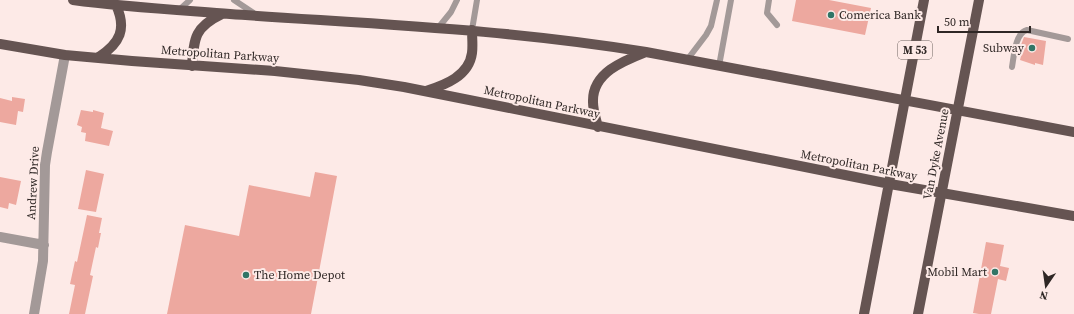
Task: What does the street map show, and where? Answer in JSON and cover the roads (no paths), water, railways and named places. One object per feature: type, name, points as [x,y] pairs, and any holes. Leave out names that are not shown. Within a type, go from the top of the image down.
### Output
[{"type":"main road","points":[[73,0],[178,11],[472,30],[562,40],[646,52],[1074,132]]},
{"type":"main road","name":"M 53","points":[[864,314],[924,0]]},
{"type":"main road","name":"Van Dyke Avenue","points":[[918,314],[979,0]]},
{"type":"main road","points":[[99,57],[111,49],[121,32],[121,15],[116,5]]},
{"type":"main road","points":[[192,66],[194,43],[197,34],[210,20],[222,14]]},
{"type":"main road","points":[[426,91],[453,80],[469,64],[472,54],[472,30]]},
{"type":"main road","name":"Metropolitan Parkway","points":[[0,44],[65,54],[192,66],[309,74],[359,80],[426,91],[598,127],[890,184],[1074,216]]},
{"type":"main road","points":[[598,127],[593,100],[594,90],[600,79],[610,69],[624,60],[646,52]]},
{"type":"street","name":"Andrew Drive","points":[[34,314],[43,260],[45,165],[48,140],[65,54]]},
{"type":"street","points":[[0,237],[44,245]]},
{"type":"lane","points":[[178,11],[190,0]]},
{"type":"lane","points":[[234,0],[258,16]]},
{"type":"lane","points":[[438,28],[451,12],[457,0]]},
{"type":"lane","points":[[472,30],[477,0]]},
{"type":"lane","points":[[687,60],[711,26],[717,0]]},
{"type":"lane","points":[[719,66],[731,0]]},
{"type":"lane","points":[[769,0],[767,12],[777,25]]},
{"type":"lane","points":[[1012,67],[1018,37],[1024,31],[1027,30],[1068,39]]},
{"type":"place","name":"Comerica Bank","points":[[831,15]]},
{"type":"place","name":"Subway","points":[[1032,48]]},
{"type":"place","name":"Mobil Mart","points":[[995,272]]},
{"type":"place","name":"The Home Depot","points":[[246,275]]}]
